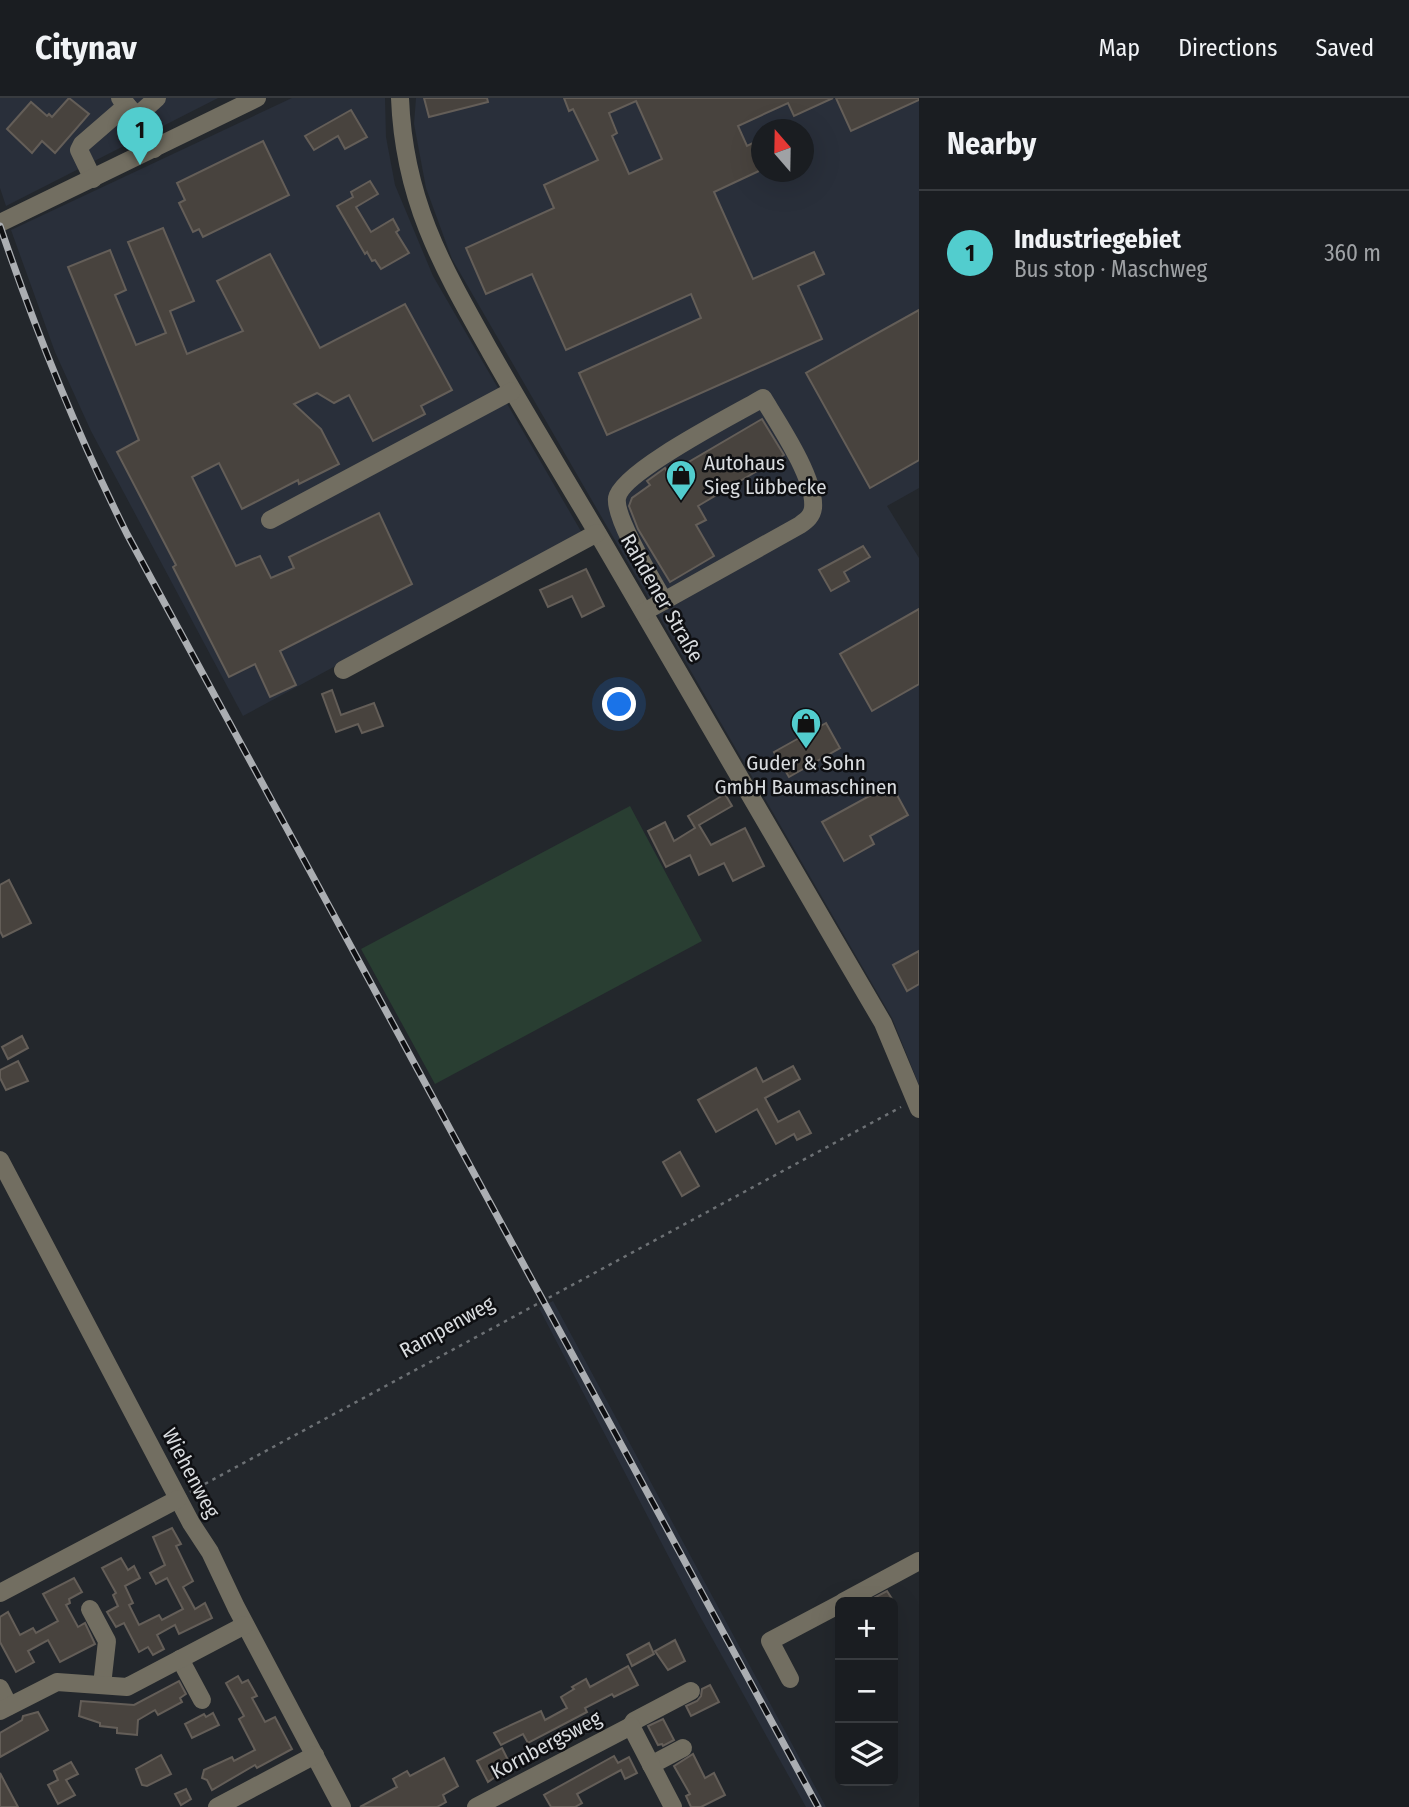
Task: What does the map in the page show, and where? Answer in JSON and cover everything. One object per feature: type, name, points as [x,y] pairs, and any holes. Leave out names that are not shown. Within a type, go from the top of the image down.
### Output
[{"type":"street","points":[[93,178],[79,150],[82,144],[128,107],[157,98]]},
{"type":"street","points":[[0,223],[257,98]]},
{"type":"street","name":"Rahdener Straße","points":[[400,98],[406,156],[425,225],[442,266],[512,391],[883,1023],[918,1104]]},
{"type":"street","points":[[128,107],[154,149]]},
{"type":"street","points":[[270,520],[512,391]]},
{"type":"street","points":[[644,612],[723,569],[809,518],[813,508],[812,493],[787,436],[763,398],[643,467],[623,486],[617,496],[617,508],[632,543],[664,601]]},
{"type":"street","points":[[343,670],[597,533]]},
{"type":"street","name":"Wiehenweg","points":[[0,1160],[191,1523],[201,1557],[217,1587],[236,1607],[245,1625]]},
{"type":"street","points":[[0,1593],[178,1499]]},
{"type":"street","points":[[853,1597],[919,1561]]},
{"type":"street","points":[[790,1679],[770,1641],[835,1607]]},
{"type":"street","points":[[90,1609],[107,1641],[102,1685]]},
{"type":"street","points":[[0,1688],[5,1708],[57,1682],[127,1687],[245,1625],[342,1807]]},
{"type":"street","points":[[180,1659],[202,1700]]},
{"type":"street","points":[[631,1726],[635,1721],[691,1691]]},
{"type":"street","name":"Kornbergsweg","points":[[476,1807],[631,1726],[673,1807]]},
{"type":"street","points":[[651,1765],[683,1748]]},
{"type":"street","points":[[217,1807],[315,1755]]},
{"type":"path","name":"Rampenweg","points":[[178,1499],[880,1117],[918,1104]]},
{"type":"shaded area","points":[[0,98],[218,98],[6,206],[0,188]]},
{"type":"shaded area","points":[[292,98],[385,98],[386,137],[395,185],[433,276],[582,533],[243,716],[91,431],[55,352],[11,230]]},
{"type":"shaded area","points":[[416,98],[919,98],[919,488],[887,506],[919,558],[919,1085],[892,1018],[452,259],[426,188],[414,124]]},
{"type":"shaded area","points":[[553,1301],[826,1807],[806,1807],[697,1611],[539,1308]]},
{"type":"green space","points":[[630,806],[702,941],[435,1084],[361,949]]},
{"type":"building","points":[[69,98],[89,114],[55,153],[42,141],[32,153],[7,129],[31,102],[52,117]]},
{"type":"building","points":[[424,98],[487,98],[488,102],[429,117]]},
{"type":"building","points":[[564,98],[833,98],[794,116],[788,103],[738,126],[747,146],[751,144],[751,175],[714,192],[753,279],[814,252],[824,274],[798,286],[822,339],[607,435],[579,373],[701,318],[691,294],[566,350],[532,274],[486,294],[466,248],[554,208],[544,185],[598,160],[573,109],[569,111]],"holes":[[[636,101],[662,159],[629,174],[612,136],[617,133],[609,113]]]},
{"type":"building","points":[[836,98],[919,98],[919,100],[851,131]]},
{"type":"building","points":[[351,110],[367,137],[345,149],[338,136],[314,150],[305,136]]},
{"type":"building","points":[[263,141],[289,195],[203,237],[199,229],[193,232],[179,203],[185,200],[177,183]]},
{"type":"building","points":[[370,181],[378,194],[356,207],[371,232],[393,219],[399,230],[396,232],[409,253],[381,269],[367,252],[365,254],[337,206],[353,197],[351,192]]},
{"type":"building","points":[[163,228],[194,301],[170,311],[187,354],[243,331],[217,281],[270,254],[320,348],[405,304],[452,390],[421,406],[425,414],[373,441],[349,395],[334,403],[317,393],[294,404],[321,429],[339,464],[299,484],[298,480],[242,509],[219,463],[192,477],[236,566],[260,556],[271,578],[294,568],[289,557],[379,513],[412,584],[280,651],[296,685],[270,697],[255,664],[229,677],[173,567],[176,565],[117,452],[139,440],[68,267],[110,250],[126,290],[115,295],[136,345],[166,333],[128,242]]},
{"type":"building","points":[[919,310],[919,460],[870,488],[806,373]]},
{"type":"building","points":[[762,419],[784,455],[698,506],[706,520],[696,525],[714,556],[670,582],[638,529],[629,506],[632,498],[650,485],[647,481],[665,468],[668,474]]},
{"type":"building","points":[[863,546],[870,557],[844,572],[849,581],[831,591],[819,570]]},
{"type":"building","points":[[586,569],[604,606],[582,617],[572,596],[548,607],[540,590]]},
{"type":"building","points":[[919,609],[919,684],[872,711],[840,654]]},
{"type":"building","points":[[332,690],[341,715],[374,703],[383,726],[362,733],[358,724],[336,732],[322,694]]},
{"type":"building","points":[[826,723],[840,748],[789,777],[774,752]]},
{"type":"building","points":[[891,784],[908,815],[870,836],[874,844],[844,861],[822,822]]},
{"type":"building","points":[[725,794],[732,806],[699,825],[711,845],[745,828],[764,866],[733,881],[724,863],[699,875],[690,855],[666,867],[648,831],[665,822],[674,841],[695,828],[688,816]]},
{"type":"building","points":[[9,880],[31,923],[3,937],[0,931],[0,885]]},
{"type":"building","points":[[919,951],[919,984],[907,991],[893,965]]},
{"type":"building","points":[[22,1036],[28,1048],[8,1059],[2,1047]]},
{"type":"building","points":[[18,1061],[28,1081],[6,1090],[0,1078],[0,1070]]},
{"type":"building","points":[[793,1066],[800,1079],[765,1098],[778,1122],[799,1111],[811,1133],[797,1140],[794,1134],[776,1144],[757,1109],[716,1132],[698,1100],[756,1068],[763,1082]]},
{"type":"building","points":[[680,1152],[699,1186],[682,1196],[663,1162]]},
{"type":"building","points":[[172,1528],[181,1544],[176,1546],[193,1581],[183,1587],[195,1609],[205,1603],[212,1618],[179,1634],[175,1625],[157,1635],[164,1649],[153,1655],[148,1647],[139,1652],[124,1623],[116,1627],[107,1612],[118,1606],[113,1595],[116,1593],[102,1568],[121,1558],[128,1570],[134,1566],[140,1578],[125,1586],[133,1603],[129,1605],[139,1625],[159,1615],[162,1620],[183,1609],[167,1578],[156,1584],[150,1573],[165,1565],[153,1537]]},
{"type":"building","points":[[74,1578],[82,1592],[69,1599],[70,1603],[66,1605],[78,1627],[85,1623],[95,1644],[60,1662],[48,1640],[28,1651],[34,1662],[16,1672],[0,1642],[0,1617],[8,1612],[20,1635],[33,1628],[36,1633],[58,1621],[43,1594]]},
{"type":"building","points":[[887,1591],[891,1597],[876,1597]]},
{"type":"building","points":[[675,1640],[685,1661],[668,1670],[655,1651]]},
{"type":"building","points":[[649,1643],[654,1654],[632,1666],[627,1655]]},
{"type":"building","points":[[628,1666],[638,1685],[585,1708],[587,1712],[528,1743],[523,1734],[501,1745],[494,1733],[541,1711],[545,1720],[567,1708],[561,1697],[574,1689],[572,1687],[586,1679],[590,1687]]},
{"type":"building","points":[[238,1676],[242,1683],[248,1680],[257,1696],[252,1698],[265,1722],[275,1717],[292,1749],[257,1768],[255,1765],[212,1790],[207,1780],[202,1778],[204,1770],[232,1757],[234,1761],[255,1750],[239,1719],[244,1716],[226,1683]]},
{"type":"building","points":[[179,1681],[186,1694],[180,1698],[182,1702],[158,1715],[155,1710],[138,1720],[137,1735],[117,1733],[117,1728],[100,1726],[100,1723],[79,1716],[81,1701],[134,1705]]},
{"type":"building","points":[[710,1685],[719,1702],[691,1716],[686,1706],[697,1701],[702,1689]]},
{"type":"building","points":[[38,1712],[48,1730],[0,1757],[0,1733],[22,1720],[23,1716]]},
{"type":"building","points":[[213,1713],[219,1725],[192,1738],[185,1724],[204,1714],[206,1717]]},
{"type":"building","points":[[663,1719],[674,1740],[663,1746],[658,1745],[648,1726]]},
{"type":"building","points":[[502,1748],[511,1766],[488,1782],[477,1761]]},
{"type":"building","points":[[693,1754],[705,1778],[714,1773],[725,1795],[701,1807],[691,1807],[686,1796],[690,1794],[674,1766]]},
{"type":"building","points":[[161,1755],[171,1774],[147,1786],[142,1785],[136,1769]]},
{"type":"building","points":[[614,1756],[618,1763],[629,1757],[637,1773],[625,1779],[621,1770],[577,1794],[582,1803],[575,1807],[551,1807],[544,1795]]},
{"type":"building","points":[[444,1758],[458,1786],[443,1795],[446,1802],[437,1807],[360,1807],[397,1787],[393,1779],[407,1771],[410,1776]]},
{"type":"building","points":[[71,1762],[78,1774],[66,1780],[75,1795],[58,1804],[48,1785],[58,1780],[54,1771]]},
{"type":"building","points":[[0,1773],[18,1807],[0,1807]]},
{"type":"building","points":[[186,1789],[191,1799],[181,1805],[175,1794]]},
{"type":"railway","points":[[0,226],[58,382],[127,534],[818,1807]]},
{"type":"place","name":"Industriegebiet","points":[[140,165]]},
{"type":"place","name":"Autohaus Sieg Lübbecke","points":[[681,502]]},
{"type":"place","name":"Guder & Sohn GmbH Baumaschinen","points":[[806,750]]}]
